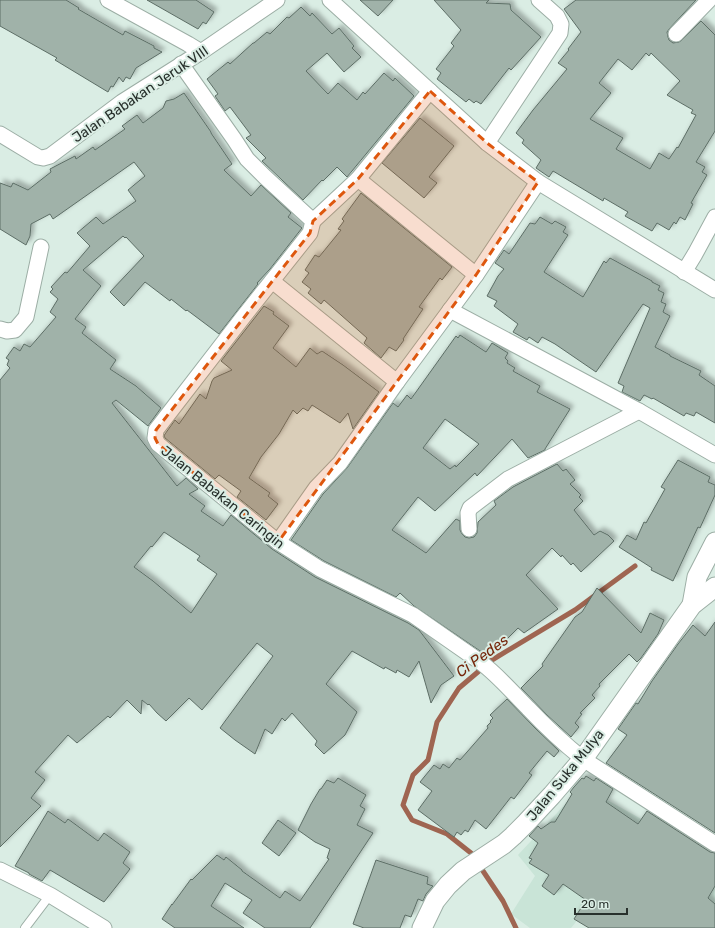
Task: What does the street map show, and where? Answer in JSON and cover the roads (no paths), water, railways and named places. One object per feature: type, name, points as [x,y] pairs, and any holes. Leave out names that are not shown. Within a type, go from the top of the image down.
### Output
[{"type":"street","points":[[108,0],[201,52]]},
{"type":"street","name":"Jalan Babakan Jeruk VIII","points":[[0,134],[38,157],[43,158],[50,156],[122,102],[201,52],[277,0]]},
{"type":"street","points":[[330,0],[487,143],[538,182],[715,290]]},
{"type":"street","points":[[487,143],[560,33],[561,24],[557,16],[539,0]]},
{"type":"street","points":[[676,34],[710,0],[715,5]]},
{"type":"street","points":[[181,64],[247,159],[313,221],[358,179],[430,91]]},
{"type":"street","points":[[358,179],[476,275]]},
{"type":"street","points":[[278,542],[316,488],[340,463],[397,382],[476,275],[538,182]]},
{"type":"street","points":[[684,272],[715,217]]},
{"type":"street","name":"Jalan Babakan Caringin","points":[[313,221],[310,232],[156,430],[155,438],[158,444],[278,542],[320,569],[413,615],[484,664],[540,721],[583,759],[715,844]]},
{"type":"street","points":[[0,329],[7,331],[15,330],[26,317],[41,247]]},
{"type":"street","points":[[272,281],[397,382]]},
{"type":"street","points":[[450,310],[639,410],[715,455]]},
{"type":"street","points":[[469,529],[468,513],[470,508],[508,479],[639,410]]},
{"type":"street","name":"Jalan Suka Mulya","points":[[692,605],[697,577],[715,542]]},
{"type":"street","name":"Jalan Suka Mulya","points":[[422,928],[435,901],[448,885],[463,871],[504,844],[526,823],[583,759],[692,605],[715,587]]},
{"type":"street","points":[[0,870],[50,895],[104,928]]},
{"type":"lane","points":[[25,928],[50,895]]},
{"type":"waterway","name":"Ci Pedes","points":[[516,928],[503,901],[471,853],[447,834],[412,820],[403,805],[413,775],[428,760],[437,722],[459,688],[492,660],[575,610],[635,566]]}]
